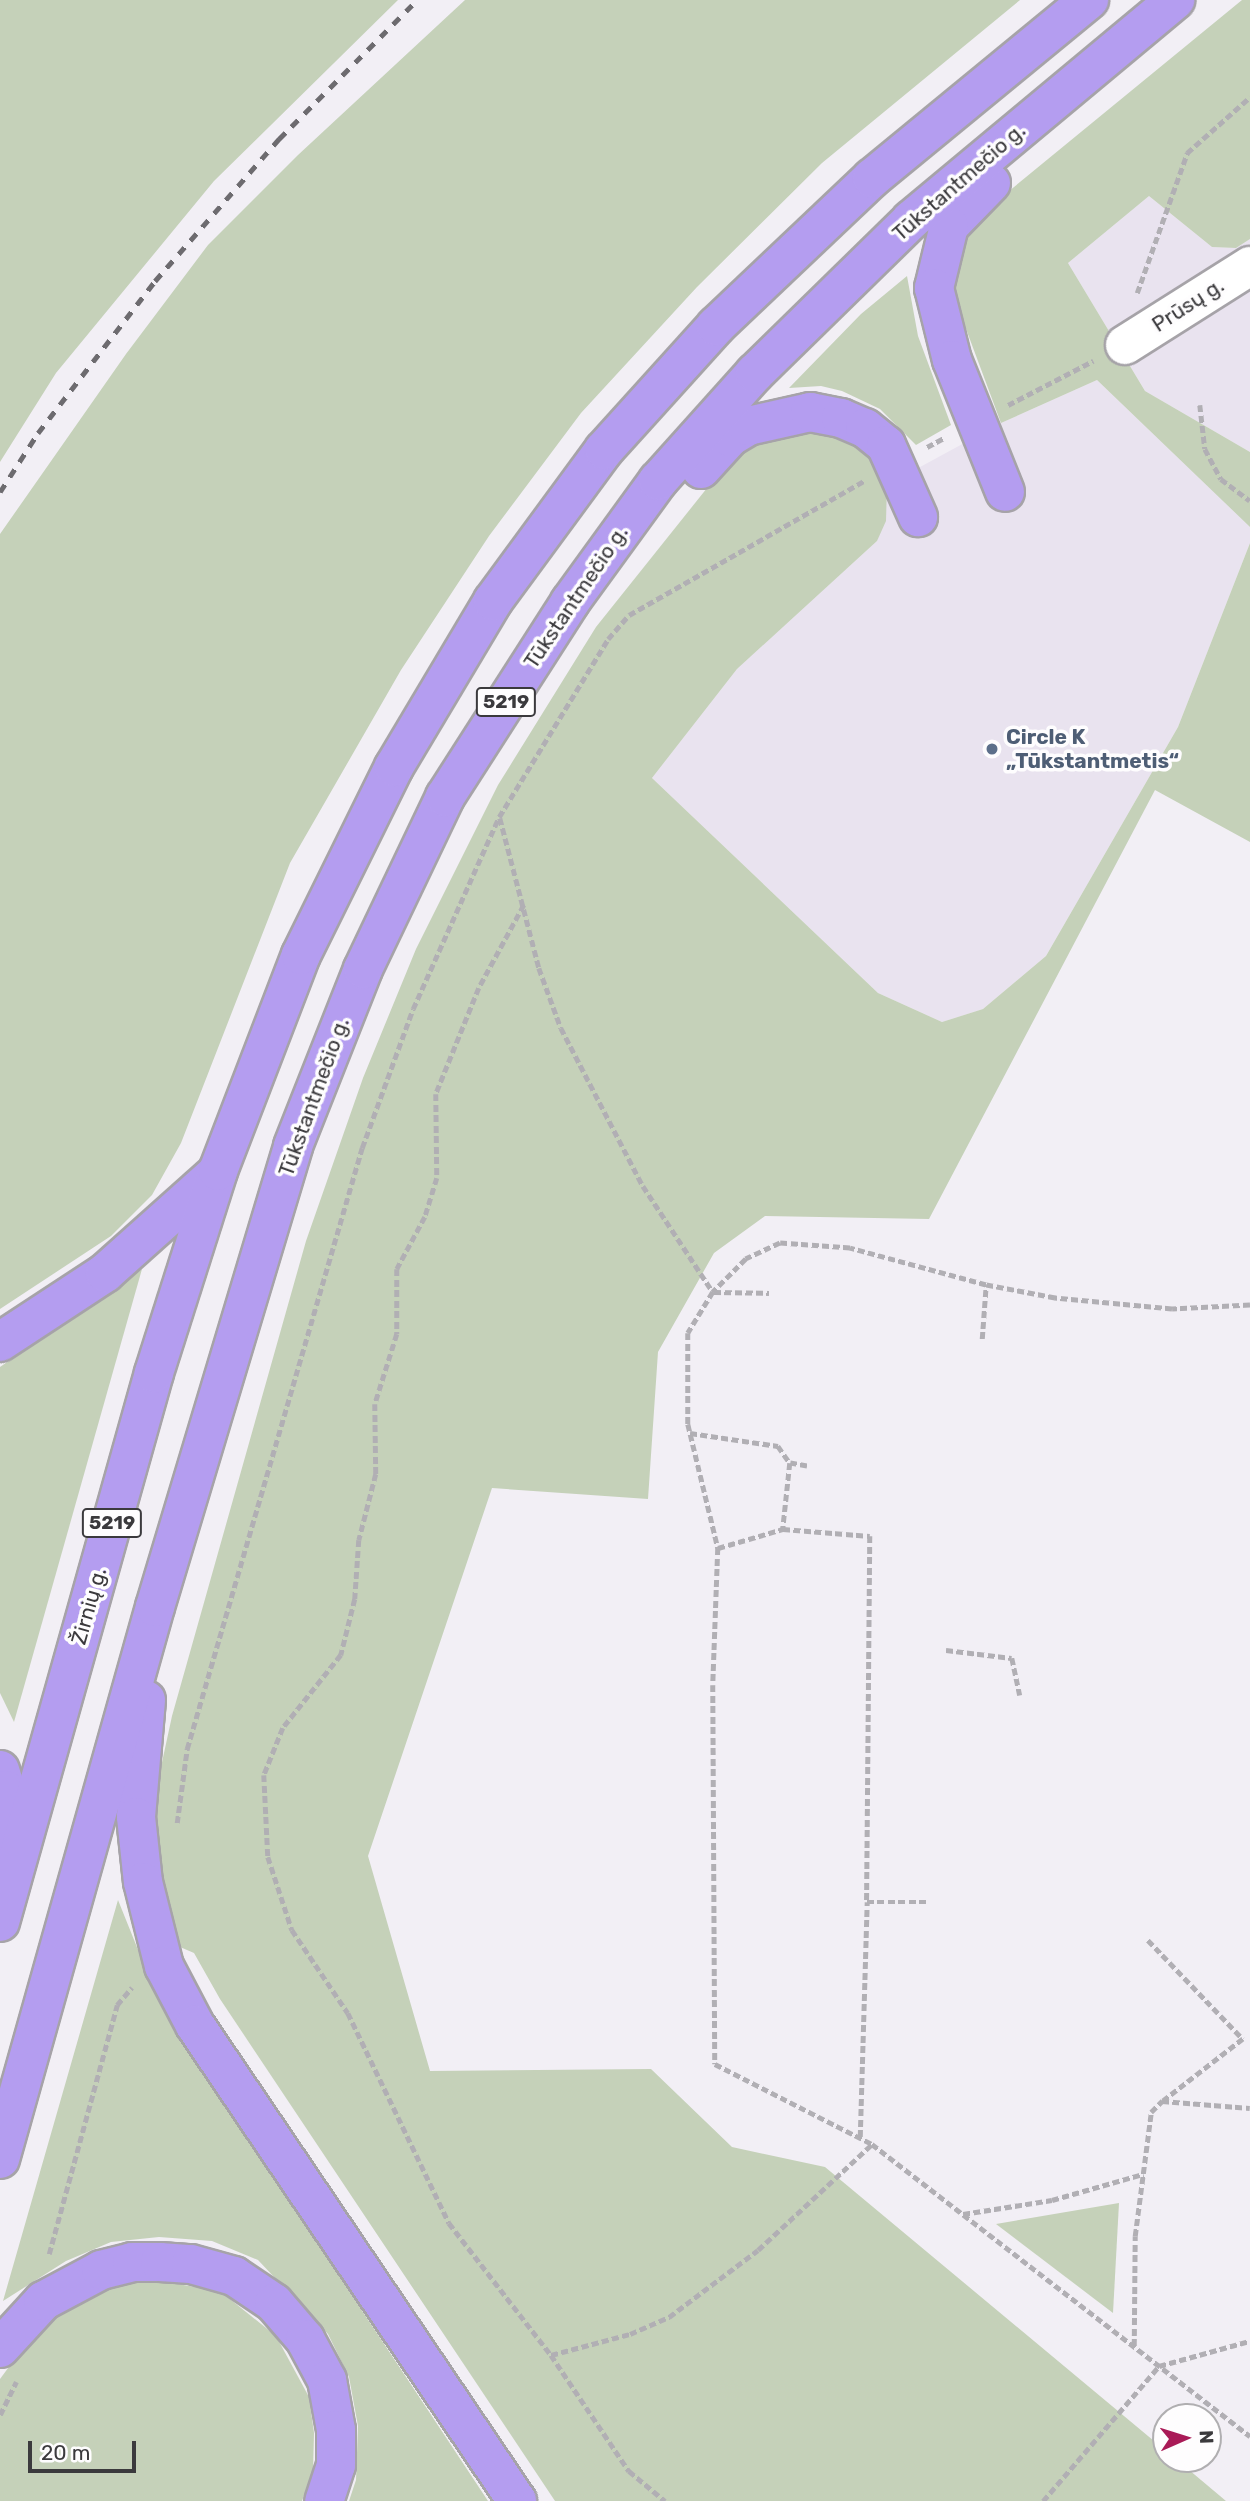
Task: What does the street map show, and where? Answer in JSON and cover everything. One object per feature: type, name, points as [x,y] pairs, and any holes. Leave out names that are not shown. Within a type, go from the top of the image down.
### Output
[{"type":"highway","name":"5219","points":[[218,1171],[301,955],[394,766],[493,601],[596,461],[716,326],[872,177],[1089,0]]},
{"type":"highway","name":"Tūkstantmečio g.","points":[[155,1607],[293,1146],[363,969],[445,797],[570,602],[658,481],[755,373],[911,220],[1175,0]]},
{"type":"highway","points":[[1005,492],[975,422],[936,310],[936,266],[949,226],[968,202],[1031,150],[1082,77]]},
{"type":"highway","points":[[570,602],[624,553],[730,437],[748,426],[810,412],[841,418],[865,428],[898,463],[918,517]]},
{"type":"highway","points":[[0,1342],[105,1273],[218,1171]]},
{"type":"highway","name":"Žirnių g.","points":[[0,1922],[154,1373],[218,1171]]},
{"type":"highway","name":"5219","points":[[0,2159],[155,1607]]},
{"type":"highway","points":[[155,1607],[136,1817],[143,1882],[164,1966],[195,2025],[517,2501]]},
{"type":"highway","points":[[0,1770],[6,1790],[13,1877]]},
{"type":"highway","points":[[11,2360],[43,2301],[101,2270],[132,2262],[160,2262],[191,2264],[234,2276],[274,2303],[305,2339],[327,2381],[336,2454],[324,2501]]},
{"type":"street","name":"Prūsų g.","points":[[1125,345],[1250,265]]},
{"type":"path","points":[[176,1830],[187,1749],[362,1148],[413,1009],[499,817],[608,639],[629,615],[898,463],[1125,345],[1139,284],[1187,153],[1250,97]]},
{"type":"path","points":[[1200,405],[1205,449],[1221,479],[1250,501]]},
{"type":"path","points":[[499,817],[548,992],[601,1110],[643,1186],[713,1292]]},
{"type":"path","points":[[524,905],[479,988],[436,1094],[437,1178],[425,1217],[397,1269],[397,1334],[375,1404],[376,1474],[359,1540],[355,1599],[341,1655],[283,1728],[264,1775],[268,1857],[292,1930],[348,2013],[449,2223],[551,2355],[629,2471],[665,2501]]},
{"type":"path","points":[[1250,1305],[1172,1309],[1055,1298],[986,1285],[850,1248],[780,1243],[747,1259],[713,1292],[688,1332],[690,1433],[718,1548],[713,1685],[715,2064],[872,2144],[1250,2436]]},
{"type":"path","points":[[982,1339],[986,1285]]},
{"type":"path","points":[[713,1292],[769,1293]]},
{"type":"path","points":[[690,1433],[779,1446],[790,1463],[783,1529]]},
{"type":"path","points":[[790,1463],[807,1466]]},
{"type":"path","points":[[718,1548],[783,1529],[870,1536],[867,1902],[860,2137]]},
{"type":"path","points":[[946,1650],[1012,1658],[1020,1695]]},
{"type":"path","points":[[867,1902],[930,1902]]},
{"type":"path","points":[[1134,2347],[1135,2236],[1152,2112],[1162,2101],[1243,2039],[1148,1940]]},
{"type":"path","points":[[43,2301],[44,2273],[117,2005],[141,1979],[164,1966]]},
{"type":"path","points":[[1162,2101],[1250,2108]]},
{"type":"path","points":[[551,2355],[630,2334],[669,2317],[758,2250],[872,2144]]},
{"type":"path","points":[[963,2214],[1052,2200],[1143,2174]]},
{"type":"path","points":[[1043,2501],[1159,2367],[1250,2341]]},
{"type":"path","points":[[0,2415],[11,2360]]},
{"type":"shaded area","points":[[1149,196],[1212,247],[1236,248],[1250,239],[1250,452],[1145,391],[1068,263]]},
{"type":"shaded area","points":[[1097,380],[1250,527],[1250,543],[1178,727],[1046,956],[983,1009],[942,1022],[878,993],[652,778],[737,669],[877,541],[887,485],[1001,423]]},
{"type":"green space","points":[[0,0],[398,0],[214,181],[56,373],[0,462]]},
{"type":"green space","points":[[465,0],[1020,0],[822,163],[697,287],[581,413],[489,536],[401,670],[290,863],[181,1143],[152,1195],[111,1236],[0,1309],[0,534],[126,354],[208,245],[298,155]]},
{"type":"green space","points":[[1242,0],[1250,0],[1250,239],[1236,248],[1212,247],[1149,196],[1068,263],[1145,391],[1250,452],[1250,527],[1097,380],[1001,423],[956,302],[956,260],[975,219]]},
{"type":"green space","points":[[907,276],[918,336],[951,425],[916,445],[880,409],[842,391],[821,386],[789,388],[861,314]]},
{"type":"green space","points":[[804,428],[836,432],[876,459],[887,485],[886,521],[877,541],[737,669],[652,778],[878,993],[942,1022],[983,1009],[1046,956],[1178,727],[1250,543],[1250,842],[1155,790],[929,1219],[765,1216],[714,1253],[658,1352],[648,1499],[492,1488],[368,1856],[430,2071],[651,2069],[732,2147],[825,2167],[1152,2439],[1152,2473],[1193,2473],[1226,2501],[555,2501],[220,1999],[194,1953],[173,1944],[153,1835],[156,1790],[172,1716],[306,1241],[363,1078],[416,949],[498,785],[596,627],[743,443]]},
{"type":"green space","points":[[142,1269],[14,1722],[0,1693],[0,1367]]},
{"type":"green space","points":[[118,1900],[157,1997],[187,2046],[488,2501],[349,2501],[356,2480],[358,2426],[349,2377],[328,2334],[258,2260],[212,2241],[159,2237],[111,2242],[66,2261],[3,2301]]},
{"type":"green space","points":[[1119,2203],[1113,2313],[996,2224]]},
{"type":"green space","points":[[153,2280],[220,2291],[276,2336],[309,2397],[314,2433],[313,2471],[302,2501],[0,2501],[0,2379],[31,2337],[64,2308],[119,2284]]},
{"type":"railway","points":[[0,492],[38,433],[155,281],[279,139],[417,0]]},
{"type":"place","name":"Circle K „Tūkstantmetis“","points":[[992,749]]}]
